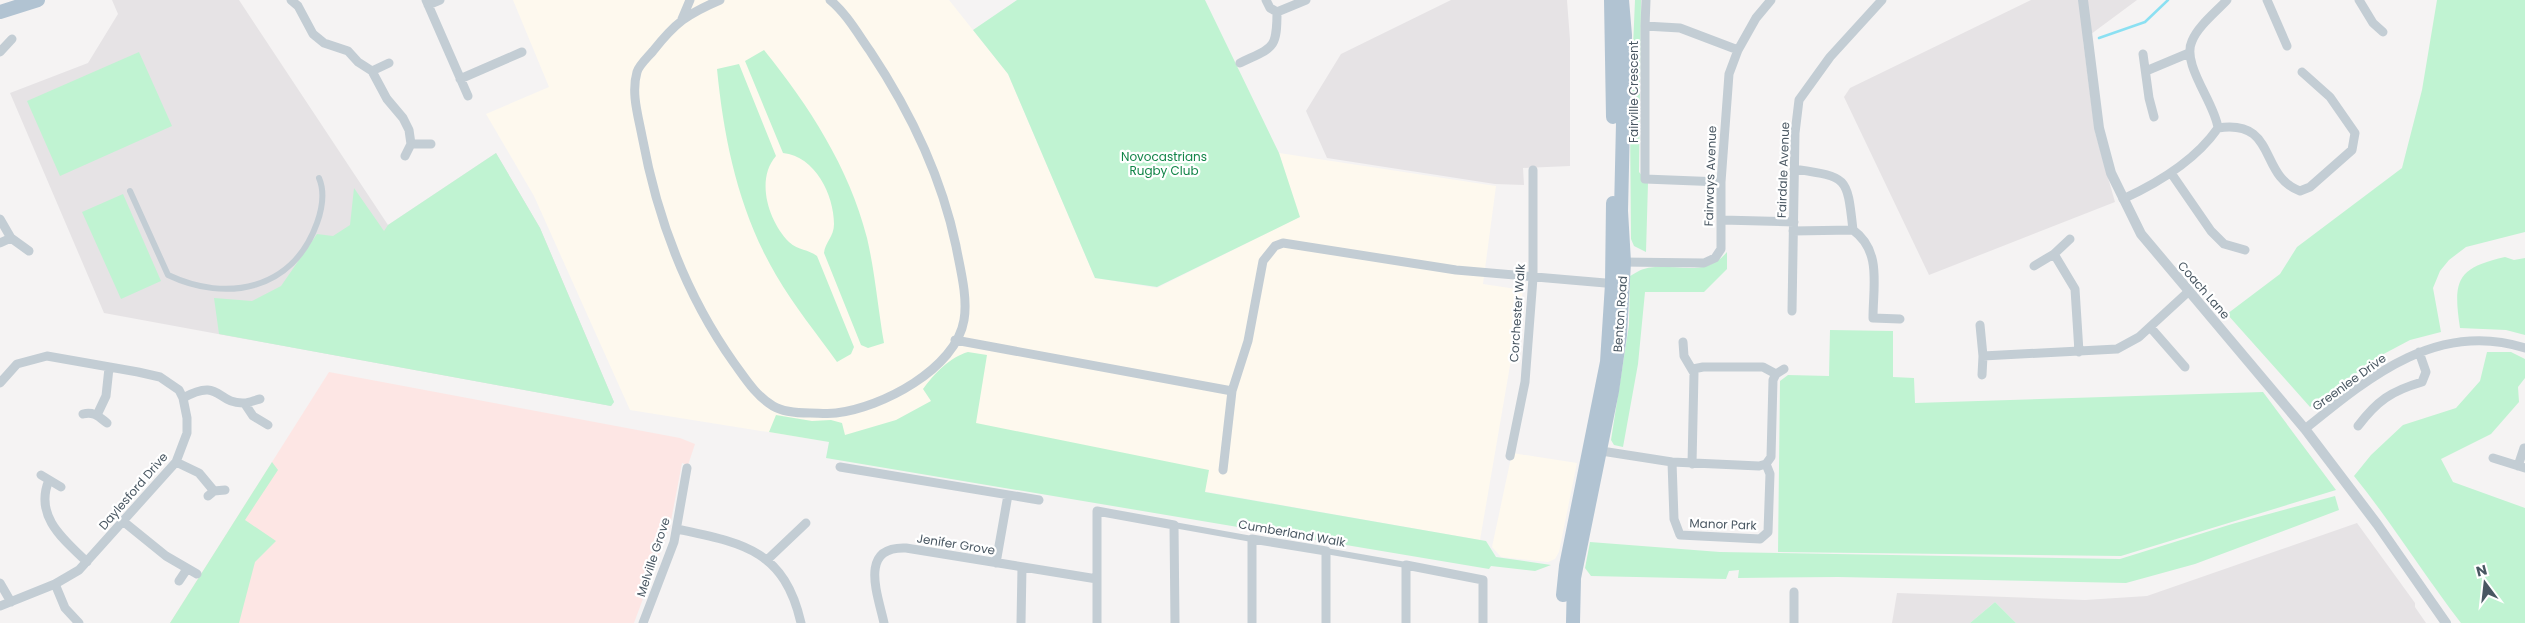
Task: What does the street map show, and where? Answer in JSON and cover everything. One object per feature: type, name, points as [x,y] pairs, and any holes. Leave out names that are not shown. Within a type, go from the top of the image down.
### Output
[{"type":"main road","points":[[0,12],[38,0]]},
{"type":"main road","name":"Benton Road","points":[[1611,0],[1618,262]]},
{"type":"main road","name":"Benton Road","points":[[1573,623],[1574,578],[1595,450],[1617,284],[1622,202],[1625,35],[1622,0]]},
{"type":"main road","name":"Benton Road","points":[[1564,623],[1566,566],[1595,450]]},
{"type":"street","points":[[291,0],[305,19],[312,34],[324,43],[348,52],[358,62],[372,71],[391,105],[403,118],[409,130],[411,144],[405,156]]},
{"type":"street","points":[[440,0],[427,3],[468,96]]},
{"type":"street","points":[[682,19],[690,0]]},
{"type":"street","points":[[720,0],[682,19],[664,36],[637,70],[634,94],[647,164],[661,217],[686,281],[719,341],[759,396],[775,408],[797,413],[835,414],[865,407],[917,382],[947,355],[964,321],[964,306],[960,269],[943,196],[916,128],[900,97],[858,33],[830,0]]},
{"type":"street","points":[[1266,0],[1270,8],[1277,12]]},
{"type":"street","points":[[1277,12],[1306,0]]},
{"type":"street","points":[[1646,0],[1646,26]]},
{"type":"street","name":"Fairways Avenue","points":[[1618,262],[1704,263],[1715,258],[1721,249],[1721,182],[1729,74],[1738,50],[1756,18],[1771,0]]},
{"type":"street","name":"Fairdale Avenue","points":[[1792,311],[1795,133],[1800,100],[1830,57],[1882,0]]},
{"type":"street","name":"Coach Lane","points":[[2083,0],[2099,128],[2111,173],[2141,234],[2188,292],[2256,368],[2305,429],[2399,555],[2446,623]]},
{"type":"street","points":[[2123,199],[2151,186],[2171,173],[2212,137],[2218,128],[2216,118],[2189,53],[2191,42],[2197,33],[2227,0]]},
{"type":"street","points":[[2267,0],[2288,46]]},
{"type":"street","points":[[2358,0],[2374,23],[2383,32]]},
{"type":"street","points":[[1240,63],[1271,48],[1277,37],[1277,12]]},
{"type":"street","name":"Fairville Crescent","points":[[1721,182],[1645,179],[1646,26],[1680,28],[1738,50]]},
{"type":"street","points":[[0,52],[12,39]]},
{"type":"street","points":[[460,80],[522,52]]},
{"type":"street","points":[[2146,71],[2189,53]]},
{"type":"street","points":[[2143,54],[2149,98],[2154,117]]},
{"type":"street","points":[[372,71],[389,63]]},
{"type":"street","points":[[2218,128],[2233,126],[2246,128],[2257,136],[2270,161],[2290,187],[2300,191],[2310,187],[2352,150],[2355,133],[2330,97],[2302,72]]},
{"type":"street","points":[[411,144],[430,144]]},
{"type":"street","points":[[1794,168],[1826,174],[1840,179],[1849,192],[1853,230]]},
{"type":"street","name":"Corchester Walk","points":[[1510,456],[1525,382],[1533,278],[1533,170]]},
{"type":"street","points":[[2171,173],[2211,231],[2224,244],[2245,250]]},
{"type":"street","points":[[130,191],[168,275],[184,283],[201,287],[232,289],[252,287],[273,278],[290,267],[301,253],[314,230],[321,210],[323,186],[319,178]]},
{"type":"street","points":[[0,219],[11,238],[29,251]]},
{"type":"street","points":[[1722,220],[1853,230],[1864,238],[1872,251],[1873,318],[1900,319]]},
{"type":"street","points":[[0,243],[11,238]]},
{"type":"street","points":[[2034,266],[2054,254],[2070,239]]},
{"type":"street","points":[[1223,470],[1232,391],[1248,341],[1263,261],[1275,246],[1283,243],[1294,244],[1456,270],[1617,284]]},
{"type":"street","points":[[2054,254],[2074,289],[2079,352]]},
{"type":"street","points":[[1983,356],[2117,349],[2139,337],[2188,292]]},
{"type":"street","points":[[1980,325],[1983,356],[1982,375]]},
{"type":"street","points":[[2150,327],[2185,367]]},
{"type":"street","points":[[955,340],[1232,391]]},
{"type":"street","name":"Greenlee Drive","points":[[2305,429],[2374,376],[2419,352],[2450,342],[2478,340],[2510,343],[2525,348]]},
{"type":"street","points":[[1683,342],[1684,356],[1693,369],[1692,464]]},
{"type":"street","points":[[2358,426],[2375,405],[2399,389],[2422,382],[2426,372],[2419,352]]},
{"type":"street","points":[[0,382],[17,364],[37,357],[48,356],[160,377],[179,390],[183,398],[205,389],[245,404],[253,416],[268,425]]},
{"type":"street","points":[[1693,369],[1703,367],[1763,367],[1776,374],[1784,369]]},
{"type":"street","points":[[97,415],[106,396],[109,368]]},
{"type":"street","name":"Manor Park","points":[[1672,462],[1674,519],[1680,535],[1760,538],[1768,532],[1770,474],[1766,464],[1771,457],[1772,383],[1776,374]]},
{"type":"street","name":"Daylesford Drive","points":[[0,606],[55,584],[79,570],[124,522],[176,462],[187,433],[183,398]]},
{"type":"street","points":[[245,404],[260,399]]},
{"type":"street","points":[[83,414],[90,412],[97,415],[107,424]]},
{"type":"street","points":[[2493,458],[2521,467],[2524,448]]},
{"type":"street","points":[[1595,450],[1692,464],[1759,466],[1766,464]]},
{"type":"street","points":[[176,462],[199,473],[211,493],[226,490]]},
{"type":"street","points":[[840,467],[1039,500]]},
{"type":"street","name":"Melville Grove","points":[[643,623],[677,530],[687,468]]},
{"type":"street","points":[[61,487],[45,478],[44,498],[46,511],[61,537],[87,562]]},
{"type":"street","points":[[996,563],[1008,495]]},
{"type":"street","name":"Cumberland Walk","points":[[1097,579],[1097,510],[1483,580],[1483,623]]},
{"type":"street","points":[[124,522],[143,539],[197,574]]},
{"type":"street","points":[[767,560],[806,524]]},
{"type":"street","points":[[1174,525],[1175,623]]},
{"type":"street","points":[[677,530],[733,542],[750,549],[767,560],[789,588],[801,623]]},
{"type":"street","points":[[1252,539],[1252,623]]},
{"type":"street","name":"Jenifer Grove","points":[[884,623],[874,573],[877,561],[889,550],[906,548],[1097,579]]},
{"type":"street","points":[[1326,551],[1326,623]]},
{"type":"street","points":[[1406,565],[1406,623]]},
{"type":"street","points":[[1021,623],[1022,567]]},
{"type":"street","points":[[180,581],[187,569]]},
{"type":"street","points":[[1097,579],[1097,623]]},
{"type":"street","points":[[0,582],[11,602]]},
{"type":"street","points":[[55,584],[65,608],[79,623]]},
{"type":"street","points":[[1794,592],[1794,623]]},
{"type":"shaded area","points":[[112,0],[239,0],[388,225],[496,153],[540,228],[614,402],[611,406],[104,313],[10,93],[88,63],[118,14]]},
{"type":"shaded area","points":[[513,0],[949,0],[1008,74],[1095,278],[1157,288],[1299,217],[1279,153],[1496,186],[1483,284],[1523,290],[1480,540],[867,432],[830,442],[630,410],[534,196],[486,114],[549,87]]},
{"type":"shaded area","points":[[1451,0],[1567,0],[1570,40],[1570,166],[1523,168],[1524,185],[1495,184],[1327,158],[1306,111],[1341,54]]},
{"type":"shaded area","points":[[2031,0],[2137,0],[2083,40],[2095,132],[2115,202],[1929,275],[1844,97],[1850,88]]},
{"type":"shaded area","points":[[329,372],[680,438],[695,444],[688,465],[682,463],[670,526],[634,623],[170,623]]},
{"type":"shaded area","points":[[1512,453],[1577,463],[1559,552],[1555,559],[1548,562],[1501,557],[1492,547]]},
{"type":"shaded area","points":[[2357,523],[2415,603],[2415,607],[2426,623],[2016,623],[1995,602],[1970,623],[1892,623],[1897,593],[2085,600],[2147,596]]},
{"type":"green space","name":"Novocastrians Rugby Club","points":[[1017,0],[1205,0],[1279,153],[1300,217],[1157,287],[1095,278],[1008,74],[973,30]]},
{"type":"green space","points":[[1635,0],[1641,0],[1639,172],[1648,183],[1646,252],[1634,246],[1631,239],[1630,118]]},
{"type":"green space","points":[[2437,0],[2525,0],[2525,232],[2466,247],[2449,260],[2440,271],[2433,288],[2441,332],[2410,340],[2378,357],[2310,407],[2227,314],[2280,274],[2297,247],[2402,168],[2422,90]]},
{"type":"green space","points":[[764,50],[812,115],[826,138],[850,187],[867,238],[884,343],[868,348],[861,345],[824,253],[833,232],[834,224],[831,201],[813,169],[804,161],[783,153],[745,61]]},
{"type":"green space","points":[[139,52],[172,126],[60,176],[27,101]]},
{"type":"green space","points":[[739,64],[776,156],[766,177],[767,200],[771,212],[782,234],[789,242],[817,256],[854,347],[851,354],[837,362],[798,309],[776,275],[763,251],[743,201],[729,149],[717,69]]},
{"type":"green space","points":[[496,153],[540,228],[614,402],[611,406],[219,334],[214,298],[252,301],[281,286],[317,234],[333,236],[350,225],[354,188],[384,231],[388,225]]},
{"type":"green space","points":[[123,194],[161,281],[121,299],[82,212]]},
{"type":"green space","points":[[1727,252],[1727,269],[1704,292],[1645,292],[1638,364],[1623,447],[1614,445],[1611,440],[1629,325],[1630,276],[1642,270],[1655,267],[1698,268],[1718,260]]},
{"type":"green space","points":[[2505,257],[2514,260],[2525,258],[2525,335],[2506,330],[2460,328],[2457,299],[2458,288],[2462,279],[2467,272],[2476,266]]},
{"type":"green space","points":[[1830,330],[1893,331],[1893,377],[1914,378],[1915,403],[2263,392],[2336,490],[2121,556],[1778,552],[1780,381],[1788,375],[1829,376]]},
{"type":"green space","points":[[968,352],[987,355],[976,423],[1209,470],[1205,492],[1486,541],[1496,557],[1551,565],[1535,571],[1491,566],[1489,569],[826,458],[829,442],[769,432],[776,415],[812,421],[831,420],[842,423],[845,435],[896,420],[931,401],[923,389],[943,367],[961,354]]},
{"type":"green space","points":[[2487,352],[2511,352],[2525,359],[2525,378],[2518,387],[2519,402],[2491,434],[2441,459],[2453,482],[2525,508],[2525,623],[2461,623],[2354,476],[2371,455],[2403,425],[2456,408],[2480,381]]},
{"type":"green space","points":[[272,462],[278,470],[245,520],[276,541],[255,562],[239,623],[170,623]]},
{"type":"green space","points":[[2335,496],[2339,510],[2195,564],[2126,583],[1838,577],[1738,578],[1739,570],[1729,571],[1726,579],[1591,576],[1585,568],[1590,542],[1720,552],[2120,559],[2232,524]]},
{"type":"green space","points":[[1995,602],[2016,623],[1970,623]]},
{"type":"waterway","points":[[2099,38],[2145,22],[2168,0]]}]
